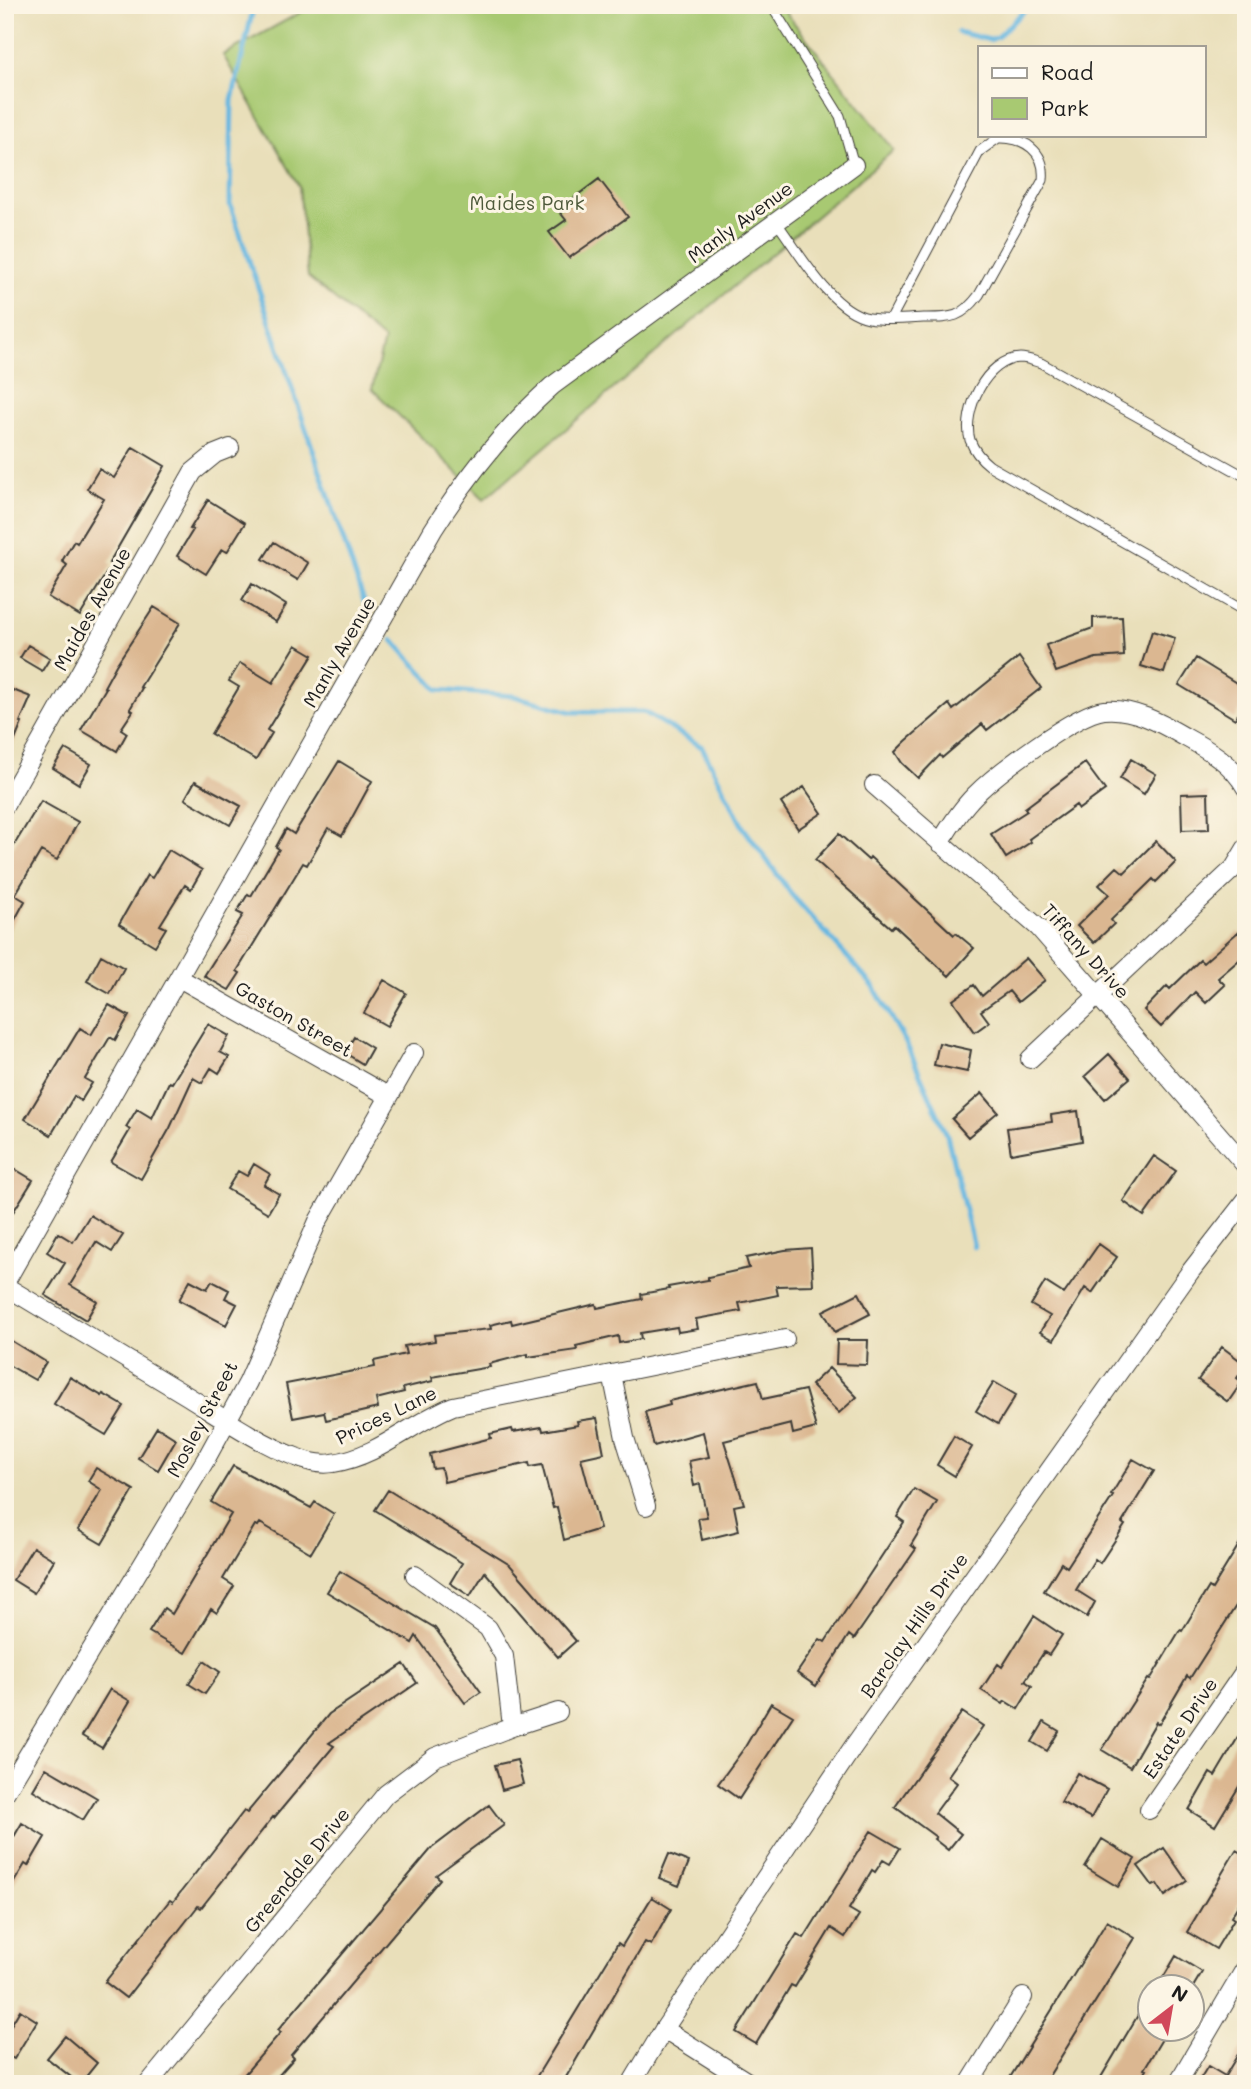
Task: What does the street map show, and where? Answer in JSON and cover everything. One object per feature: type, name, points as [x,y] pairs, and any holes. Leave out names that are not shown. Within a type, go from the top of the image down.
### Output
[{"type":"street","name":"Manly Avenue","points":[[5,1285],[433,530],[485,454],[552,386],[853,165]]},
{"type":"street","name":"Maides Avenue","points":[[5,805],[13,774],[193,472],[215,454],[230,448]]},
{"type":"street","points":[[940,843],[964,807],[987,784],[1072,722],[1092,712],[1127,711],[1179,733],[1230,766],[1246,788]]},
{"type":"street","name":"Tiffany Drive","points":[[874,785],[1039,929],[1246,1166]]},
{"type":"street","points":[[1030,1059],[1234,867],[1246,848]]},
{"type":"street","name":"Gaston Street","points":[[179,978],[388,1097]]},
{"type":"street","name":"Mosley Street","points":[[5,1793],[228,1421],[318,1221],[414,1053]]},
{"type":"street","name":"Barclay Hills Drive","points":[[631,2084],[664,2029],[853,1746],[1190,1272],[1246,1200]]},
{"type":"street","name":"Prices Lane","points":[[5,1285],[228,1421],[294,1457],[330,1464],[370,1451],[453,1406],[785,1339]]},
{"type":"street","points":[[612,1374],[625,1438],[646,1506]]},
{"type":"street","points":[[415,1575],[488,1628],[504,1656],[512,1727]]},
{"type":"street","name":"Estate Drive","points":[[1149,1810],[1246,1669]]},
{"type":"street","name":"Greendale Drive","points":[[148,2084],[386,1794],[435,1757],[558,1712]]},
{"type":"street","points":[[1177,2084],[1246,1967]]},
{"type":"street","points":[[969,2084],[1023,1997]]},
{"type":"street","points":[[664,2029],[751,2084]]},
{"type":"lane","points":[[771,5],[841,116],[853,165]]},
{"type":"lane","points":[[778,222],[837,301],[859,315],[891,319],[948,318],[970,307],[979,295],[1043,180],[1044,168],[1030,146],[1020,141],[998,138],[980,151],[891,319]]},
{"type":"lane","points":[[1246,477],[1041,363],[1030,360],[1019,358],[999,366],[982,386],[970,413],[968,427],[975,450],[982,460],[998,472],[1246,612]]},
{"type":"green space","name":"Maides Park","points":[[314,5],[780,5],[894,150],[484,499],[372,389],[384,340],[308,277],[299,186],[223,55]]},
{"type":"building","points":[[599,179],[628,217],[569,258],[549,232],[566,220],[558,210]]},
{"type":"building","points":[[133,447],[165,466],[109,563],[112,564],[80,616],[48,597],[67,565],[62,561],[74,541],[77,543],[104,499],[87,489],[99,469],[114,478]]},
{"type":"building","points":[[208,500],[245,523],[227,552],[222,549],[206,574],[177,556]]},
{"type":"building","points":[[274,542],[308,563],[298,580],[263,559]]},
{"type":"building","points":[[252,584],[286,605],[276,622],[242,601]]},
{"type":"building","points":[[154,607],[180,623],[140,687],[142,688],[130,709],[133,711],[121,729],[127,733],[117,751],[81,730],[116,665]]},
{"type":"building","points":[[1122,617],[1124,656],[1096,658],[1056,672],[1046,645],[1093,628],[1093,618]]},
{"type":"building","points":[[1152,631],[1175,638],[1164,673],[1141,666]]},
{"type":"building","points":[[28,645],[50,658],[42,671],[20,658]]},
{"type":"building","points":[[296,645],[313,655],[267,730],[272,733],[256,760],[211,734],[239,687],[229,681],[240,663],[273,683]]},
{"type":"building","points":[[1019,657],[1041,688],[987,730],[982,724],[942,758],[940,755],[918,778],[902,763],[895,752],[906,741],[949,704],[953,710]]},
{"type":"building","points":[[1196,658],[1246,689],[1246,701],[1235,719],[1179,685]]},
{"type":"building","points":[[5,687],[31,697],[6,762]]},
{"type":"building","points":[[65,749],[91,764],[79,784],[53,768]]},
{"type":"building","points":[[1131,759],[1156,774],[1144,794],[1120,779]]},
{"type":"building","points":[[339,761],[372,781],[342,836],[328,828],[307,865],[303,863],[237,971],[240,973],[229,990],[204,976],[243,915],[237,912],[248,894],[251,896],[279,849],[276,847],[286,829],[294,834]]},
{"type":"building","points":[[1085,763],[1105,790],[1079,809],[1076,805],[1029,839],[1031,842],[1006,858],[991,834],[1027,811],[1025,808]]},
{"type":"building","points":[[195,781],[241,806],[230,825],[185,799]]},
{"type":"building","points":[[804,787],[822,813],[798,829],[781,803]]},
{"type":"building","points":[[1208,793],[1209,829],[1182,830],[1181,794]]},
{"type":"building","points":[[41,801],[78,822],[57,860],[41,851],[15,895],[25,901],[5,938],[5,860]]},
{"type":"building","points":[[839,834],[868,860],[870,857],[954,935],[956,933],[974,948],[949,976],[894,925],[891,928],[815,860]]},
{"type":"building","points":[[1156,841],[1176,862],[1156,882],[1153,879],[1111,920],[1114,924],[1094,943],[1077,926],[1109,894],[1099,885],[1117,867],[1124,873]]},
{"type":"building","points":[[169,850],[202,870],[191,889],[185,885],[160,925],[166,928],[155,946],[119,924],[147,875],[152,878]]},
{"type":"building","points":[[1238,932],[1246,940],[1246,954],[1218,978],[1225,985],[1206,1003],[1195,992],[1161,1027],[1144,1010],[1167,986],[1170,989],[1200,960],[1203,963]]},
{"type":"building","points":[[101,955],[124,968],[110,994],[87,981]]},
{"type":"building","points":[[1026,958],[1045,980],[1018,1002],[1009,991],[981,1011],[989,1022],[975,1032],[953,1000],[974,985],[982,996]]},
{"type":"building","points":[[384,980],[406,993],[387,1026],[364,1013]]},
{"type":"building","points":[[109,1005],[129,1016],[115,1040],[110,1037],[85,1079],[92,1083],[81,1101],[74,1096],[51,1135],[25,1119],[80,1028],[91,1035]]},
{"type":"building","points":[[208,1024],[229,1036],[220,1052],[229,1057],[219,1073],[211,1068],[202,1083],[193,1078],[170,1128],[141,1179],[111,1162],[130,1130],[126,1127],[137,1109],[152,1118],[169,1082],[172,1083]]},
{"type":"building","points":[[354,1037],[372,1048],[363,1064],[345,1053]]},
{"type":"building","points":[[939,1043],[971,1050],[967,1072],[934,1065]]},
{"type":"building","points":[[1109,1054],[1130,1078],[1105,1099],[1085,1076]]},
{"type":"building","points":[[982,1093],[998,1112],[968,1137],[952,1119]]},
{"type":"building","points":[[1078,1111],[1082,1141],[1011,1154],[1007,1128],[1052,1122],[1051,1115]]},
{"type":"building","points":[[1154,1156],[1176,1171],[1144,1216],[1123,1201]]},
{"type":"building","points":[[5,1163],[33,1180],[5,1225]]},
{"type":"building","points":[[254,1164],[270,1174],[264,1185],[279,1194],[268,1213],[227,1189],[238,1171],[247,1176]]},
{"type":"building","points":[[90,1215],[123,1235],[112,1252],[96,1242],[70,1285],[97,1301],[86,1320],[45,1295],[65,1263],[47,1252],[58,1233],[73,1242]]},
{"type":"building","points":[[1099,1244],[1117,1257],[1092,1293],[1085,1288],[1054,1340],[1040,1332],[1050,1316],[1031,1305],[1045,1282],[1064,1294]]},
{"type":"building","points":[[811,1248],[813,1285],[776,1286],[778,1295],[739,1303],[741,1311],[696,1319],[698,1329],[678,1332],[677,1327],[640,1333],[641,1339],[619,1343],[618,1336],[576,1346],[577,1350],[528,1357],[528,1354],[489,1364],[490,1367],[432,1377],[433,1381],[403,1388],[404,1392],[376,1399],[378,1408],[326,1420],[324,1412],[293,1418],[286,1384],[375,1367],[374,1361],[406,1354],[404,1346],[435,1341],[434,1335],[491,1329],[490,1325],[511,1320],[512,1324],[596,1304],[597,1308],[642,1299],[641,1294],[749,1268],[746,1258]]},
{"type":"building","points":[[190,1280],[207,1289],[212,1281],[229,1290],[225,1298],[237,1304],[226,1325],[179,1300]]},
{"type":"building","points":[[859,1293],[870,1314],[835,1332],[823,1311]]},
{"type":"building","points":[[10,1340],[46,1362],[35,1380],[5,1363],[5,1349]]},
{"type":"building","points":[[837,1340],[868,1340],[867,1365],[836,1364]]},
{"type":"building","points":[[1222,1347],[1246,1365],[1237,1378],[1242,1382],[1228,1402],[1198,1380]]},
{"type":"building","points":[[829,1368],[857,1397],[839,1413],[811,1385]]},
{"type":"building","points":[[70,1377],[124,1406],[106,1435],[54,1404]]},
{"type":"building","points":[[758,1381],[763,1399],[805,1390],[816,1428],[793,1434],[791,1424],[724,1441],[744,1504],[734,1506],[739,1531],[702,1540],[698,1518],[707,1517],[700,1484],[694,1486],[689,1461],[709,1457],[703,1432],[654,1446],[645,1412],[670,1405],[669,1401]]},
{"type":"building","points":[[994,1382],[1016,1395],[998,1424],[976,1411]]},
{"type":"building","points":[[597,1418],[604,1453],[581,1458],[600,1529],[564,1540],[557,1507],[553,1508],[542,1465],[530,1467],[529,1463],[444,1482],[441,1468],[433,1469],[430,1454],[491,1438],[490,1434],[542,1427],[543,1431],[578,1425],[577,1421]]},
{"type":"building","points":[[157,1427],[176,1439],[158,1470],[138,1458]]},
{"type":"building","points":[[954,1436],[972,1447],[955,1476],[937,1465]]},
{"type":"building","points":[[1133,1459],[1154,1471],[1122,1523],[1125,1525],[1100,1563],[1095,1559],[1076,1590],[1095,1602],[1087,1617],[1044,1591],[1061,1563],[1067,1567],[1113,1496],[1111,1495]]},
{"type":"building","points":[[233,1466],[311,1508],[315,1502],[334,1514],[311,1553],[260,1523],[255,1525],[223,1579],[234,1586],[217,1613],[211,1609],[185,1653],[149,1632],[164,1608],[172,1614],[231,1514],[211,1502]]},
{"type":"building","points":[[96,1468],[134,1490],[102,1544],[78,1530],[102,1490],[88,1481]]},
{"type":"building","points":[[914,1489],[937,1502],[911,1545],[916,1549],[854,1639],[849,1635],[816,1686],[797,1673],[820,1639],[825,1642],[904,1522],[897,1517]]},
{"type":"building","points":[[388,1490],[510,1565],[576,1641],[558,1657],[485,1572],[470,1596],[450,1583],[462,1563],[375,1510]]},
{"type":"building","points":[[1246,1533],[1246,1590],[1190,1678],[1187,1676],[1159,1724],[1156,1722],[1130,1767],[1102,1750],[1209,1587],[1212,1589]]},
{"type":"building","points":[[33,1547],[54,1560],[34,1593],[13,1580]]},
{"type":"building","points":[[340,1571],[435,1628],[481,1692],[465,1703],[416,1636],[412,1643],[327,1592]]},
{"type":"building","points":[[1034,1616],[1062,1635],[1049,1655],[1044,1652],[1025,1681],[1032,1686],[1018,1709],[1005,1701],[1003,1704],[981,1690],[998,1664],[1002,1667]]},
{"type":"building","points":[[204,1661],[220,1672],[205,1694],[189,1684]]},
{"type":"building","points":[[404,1664],[417,1683],[329,1743],[334,1746],[201,1908],[198,1906],[126,1998],[105,1982],[170,1900],[173,1902],[244,1811],[247,1813],[329,1714]]},
{"type":"building","points":[[110,1689],[130,1701],[102,1748],[82,1736]]},
{"type":"building","points":[[771,1703],[793,1716],[739,1799],[718,1784],[745,1747]]},
{"type":"building","points":[[962,1712],[983,1726],[948,1776],[957,1783],[935,1813],[961,1834],[948,1850],[934,1839],[936,1837],[895,1807]]},
{"type":"building","points":[[1044,1722],[1059,1731],[1047,1751],[1032,1742]]},
{"type":"building","points":[[1246,1724],[1246,1775],[1215,1826],[1189,1810],[1210,1773],[1215,1776]]},
{"type":"building","points":[[517,1760],[523,1784],[502,1790],[495,1765]]},
{"type":"building","points":[[46,1768],[97,1798],[83,1820],[33,1790]]},
{"type":"building","points":[[1077,1773],[1107,1789],[1091,1818],[1061,1802]]},
{"type":"building","points":[[489,1805],[504,1825],[436,1875],[440,1879],[291,2055],[294,2058],[271,2084],[236,2084],[281,2032],[278,2030],[432,1848]]},
{"type":"building","points":[[22,1823],[45,1837],[5,1897],[5,1852]]},
{"type":"building","points":[[871,1831],[900,1848],[890,1864],[883,1860],[875,1872],[872,1870],[849,1909],[859,1915],[845,1937],[831,1928],[795,1987],[791,1985],[756,2044],[736,2032],[797,1934],[804,1938]]},
{"type":"building","points":[[1102,1839],[1135,1859],[1118,1887],[1085,1867]]},
{"type":"building","points":[[1164,1848],[1187,1881],[1165,1896],[1157,1884],[1153,1886],[1138,1866]]},
{"type":"building","points":[[1236,1850],[1246,1856],[1246,1892],[1216,1949],[1187,1932]]},
{"type":"building","points":[[669,1854],[689,1862],[679,1886],[659,1878]]},
{"type":"building","points":[[652,1897],[671,1909],[651,1945],[645,1942],[562,2084],[532,2084],[618,1943],[622,1946]]},
{"type":"building","points":[[1107,1921],[1135,1938],[1044,2084],[1006,2084]]},
{"type":"building","points":[[1176,1956],[1202,1972],[1201,1974],[1165,1974]]},
{"type":"building","points":[[20,2010],[37,2021],[14,2059],[5,2054],[5,2035]]},
{"type":"building","points":[[1136,2018],[1136,2044],[1159,2044],[1144,2069],[1146,2070],[1137,2084],[1097,2084]]},
{"type":"building","points":[[65,2036],[97,2063],[80,2084],[47,2058]]},
{"type":"building","points":[[1246,2041],[1246,2084],[1197,2084],[1208,2066],[1225,2076]]},
{"type":"waterway","points":[[254,5],[232,100],[230,204],[365,604]]},
{"type":"waterway","points":[[958,32],[990,40],[997,37],[1030,5]]},
{"type":"waterway","points":[[393,640],[438,690],[514,696],[572,712],[644,712],[702,747],[743,827],[792,895],[874,987],[906,1043],[947,1135],[974,1247]]}]
